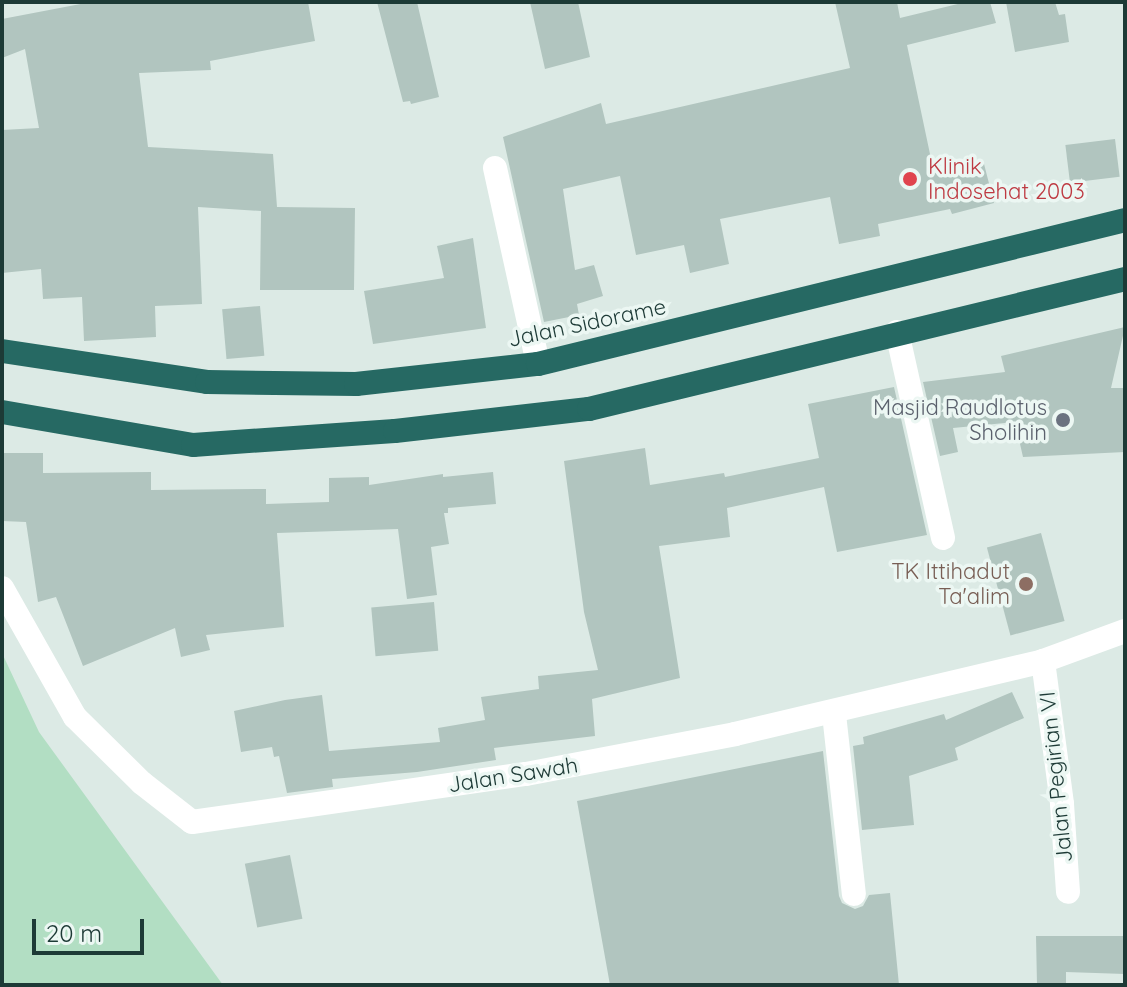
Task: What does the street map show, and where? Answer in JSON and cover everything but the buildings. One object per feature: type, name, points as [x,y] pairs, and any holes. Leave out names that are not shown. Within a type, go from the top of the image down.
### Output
[{"type":"highway","name":"Jalan Sidorame","points":[[2,351],[207,382],[356,384],[538,364],[1125,220]]},
{"type":"highway","points":[[2,412],[193,445],[395,431],[589,409],[1125,279]]},
{"type":"street","points":[[495,168],[538,364]]},
{"type":"street","points":[[897,332],[943,538]]},
{"type":"street","name":"Jalan Sawah","points":[[2,588],[75,717],[142,783],[192,822],[526,774],[834,714],[1043,661],[1125,631]]},
{"type":"street","name":"Jalan Pegirian VI","points":[[1043,661],[1062,804],[1068,892]]},
{"type":"street","points":[[834,714],[854,894]]},
{"type":"green space","points":[[2,653],[39,732],[223,985],[2,985]]},
{"type":"place","name":"Klinik Indosehat 2003","points":[[910,179]]},
{"type":"place","name":"Masjid Raudlotus Sholihin","points":[[1063,420]]},
{"type":"place","name":"TK Ittihadut Ta'alim","points":[[1026,584]]}]
